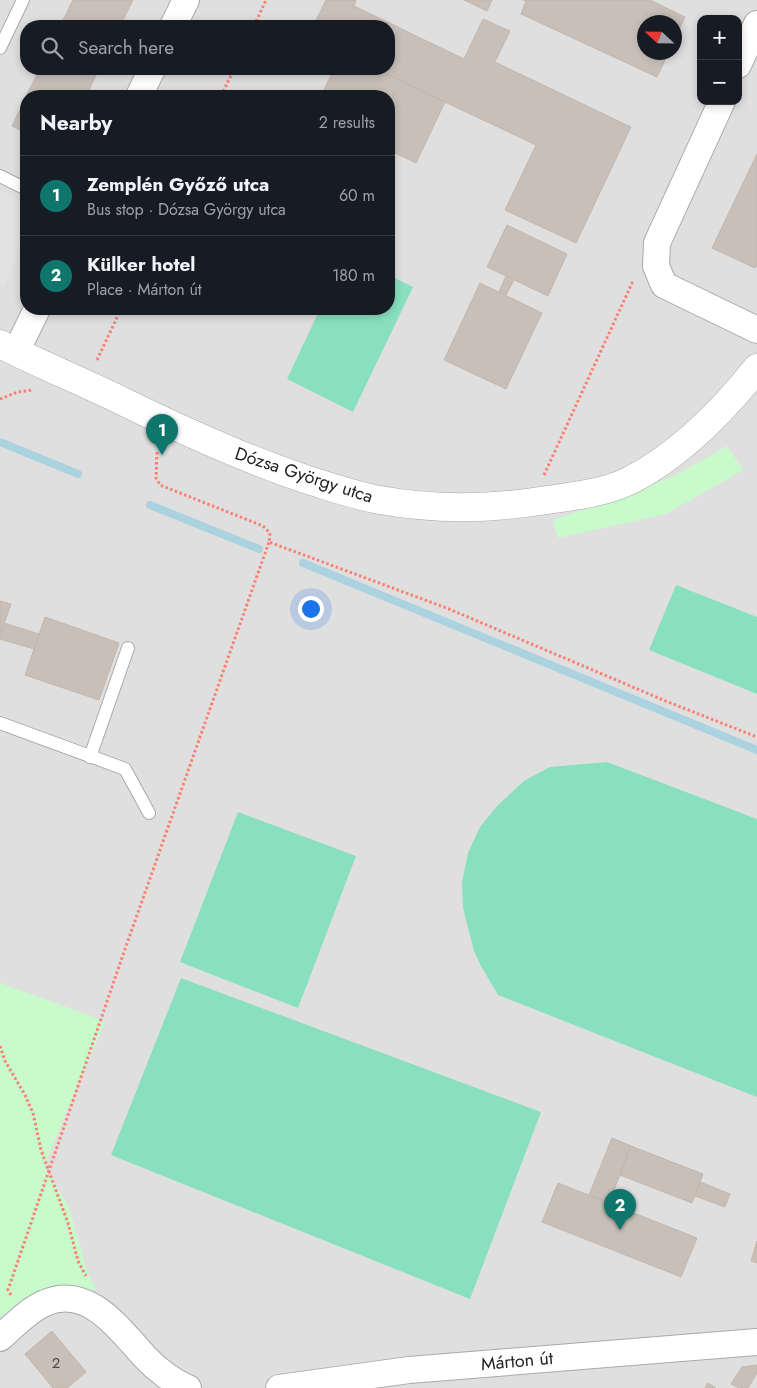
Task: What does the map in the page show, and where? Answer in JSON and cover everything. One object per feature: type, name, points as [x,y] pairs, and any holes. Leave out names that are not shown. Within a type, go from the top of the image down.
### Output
[{"type":"street","points":[[176,20],[186,0]]},
{"type":"street","points":[[740,60],[757,24]]},
{"type":"street","points":[[142,90],[149,75]]},
{"type":"street","points":[[720,105],[656,255],[664,285],[757,330]]},
{"type":"street","points":[[8,348],[33,315]]},
{"type":"street","name":"Dózsa György utca","points":[[8,348],[193,436],[254,461],[362,496],[399,503],[440,507],[538,502],[608,488],[627,482],[650,469],[699,432],[750,377]]},
{"type":"street","points":[[0,1338],[25,1316],[44,1303],[59,1299],[78,1300],[88,1303],[102,1312],[152,1364],[188,1388]]},
{"type":"street","name":"Márton út","points":[[279,1388],[409,1370],[757,1342]]},
{"type":"lane","points":[[0,48],[23,0]]},
{"type":"lane","points":[[0,176],[20,186]]},
{"type":"lane","points":[[90,757],[128,648]]},
{"type":"lane","points":[[0,723],[125,769],[150,812]]},
{"type":"path","points":[[257,20],[266,0]]},
{"type":"path","points":[[224,90],[231,75]]},
{"type":"path","points":[[541,482],[636,274],[656,255]]},
{"type":"path","points":[[94,366],[118,315]]},
{"type":"path","points":[[0,400],[18,392]]},
{"type":"path","points":[[25,1316],[8,1290],[48,1170],[269,542],[270,533],[263,526],[160,486],[156,478],[156,452]]},
{"type":"path","points":[[269,542],[449,609],[668,702],[757,737]]},
{"type":"path","points":[[0,1046],[5,1061],[25,1095],[33,1114],[41,1150],[68,1223],[78,1261],[96,1295],[88,1303]]},
{"type":"shaded area","points":[[0,0],[757,0],[757,1388],[0,1388]]},
{"type":"shaded area","points":[[0,190],[20,200],[20,254],[4,287],[0,285]]},
{"type":"green space","points":[[395,278],[413,287],[353,412],[287,379],[317,315],[395,315]]},
{"type":"green space","points":[[727,446],[743,470],[666,514],[558,538],[553,520],[627,495],[674,476]]},
{"type":"green space","points":[[676,585],[757,617],[757,694],[649,650]]},
{"type":"green space","points":[[607,762],[757,819],[757,1097],[498,995],[474,951],[463,908],[462,882],[468,853],[480,827],[498,805],[524,781],[550,767]]},
{"type":"green space","points":[[238,812],[356,856],[298,1008],[180,962]]},
{"type":"green space","points":[[181,978],[541,1112],[470,1299],[111,1155]]},
{"type":"green space","points":[[0,983],[105,1021],[44,1166],[69,1207],[88,1274],[96,1290],[54,1285],[39,1291],[0,1317]]},
{"type":"building","points":[[73,0],[133,0],[123,20],[63,20]]},
{"type":"building","points":[[326,0],[356,0],[354,6],[383,20],[316,20]]},
{"type":"building","points":[[464,0],[492,0],[487,11]]},
{"type":"building","points":[[523,0],[650,0],[681,15],[637,15],[637,60],[665,60],[657,77],[521,14],[526,1]]},
{"type":"building","points":[[483,19],[510,31],[495,62],[631,127],[576,243],[505,210],[536,145],[388,75],[395,75],[395,26],[464,59]]},
{"type":"building","points":[[37,75],[96,75],[89,90],[29,90]]},
{"type":"building","points":[[331,75],[388,75],[445,102],[416,163],[395,153],[395,90],[324,90]]},
{"type":"building","points":[[20,109],[20,130],[12,126]]},
{"type":"building","points":[[757,154],[757,265],[755,268],[712,248]]},
{"type":"building","points":[[507,225],[567,254],[548,296],[487,267]]},
{"type":"building","points":[[506,276],[514,280],[506,295],[499,292]]},
{"type":"building","points":[[480,283],[542,313],[506,389],[444,360]]},
{"type":"building","points":[[0,601],[11,604],[0,636]]},
{"type":"building","points":[[45,617],[119,643],[99,700],[25,675]]},
{"type":"building","points":[[4,623],[39,634],[34,649],[0,639]]},
{"type":"building","points":[[612,1138],[631,1146],[609,1203],[589,1195]]},
{"type":"building","points":[[631,1146],[703,1174],[692,1203],[620,1175]]},
{"type":"building","points":[[700,1182],[730,1194],[725,1207],[695,1196]]},
{"type":"building","points":[[558,1183],[697,1238],[681,1277],[542,1222]]},
{"type":"building","points":[[757,1241],[757,1263],[751,1261]]},
{"type":"building","points":[[52,1331],[86,1372],[67,1388],[53,1388],[25,1354]]},
{"type":"building","points":[[757,1365],[757,1373],[748,1388],[739,1388],[731,1384],[742,1367]]},
{"type":"building","points":[[708,1383],[716,1388],[705,1388]]},
{"type":"waterway","points":[[0,442],[78,474]]},
{"type":"waterway","points":[[150,505],[259,549]]},
{"type":"waterway","points":[[303,563],[757,750]]},
{"type":"place","name":"Zemplén Győző utca","points":[[162,455]]},
{"type":"place","name":"Külker hotel","points":[[620,1230]]}]
